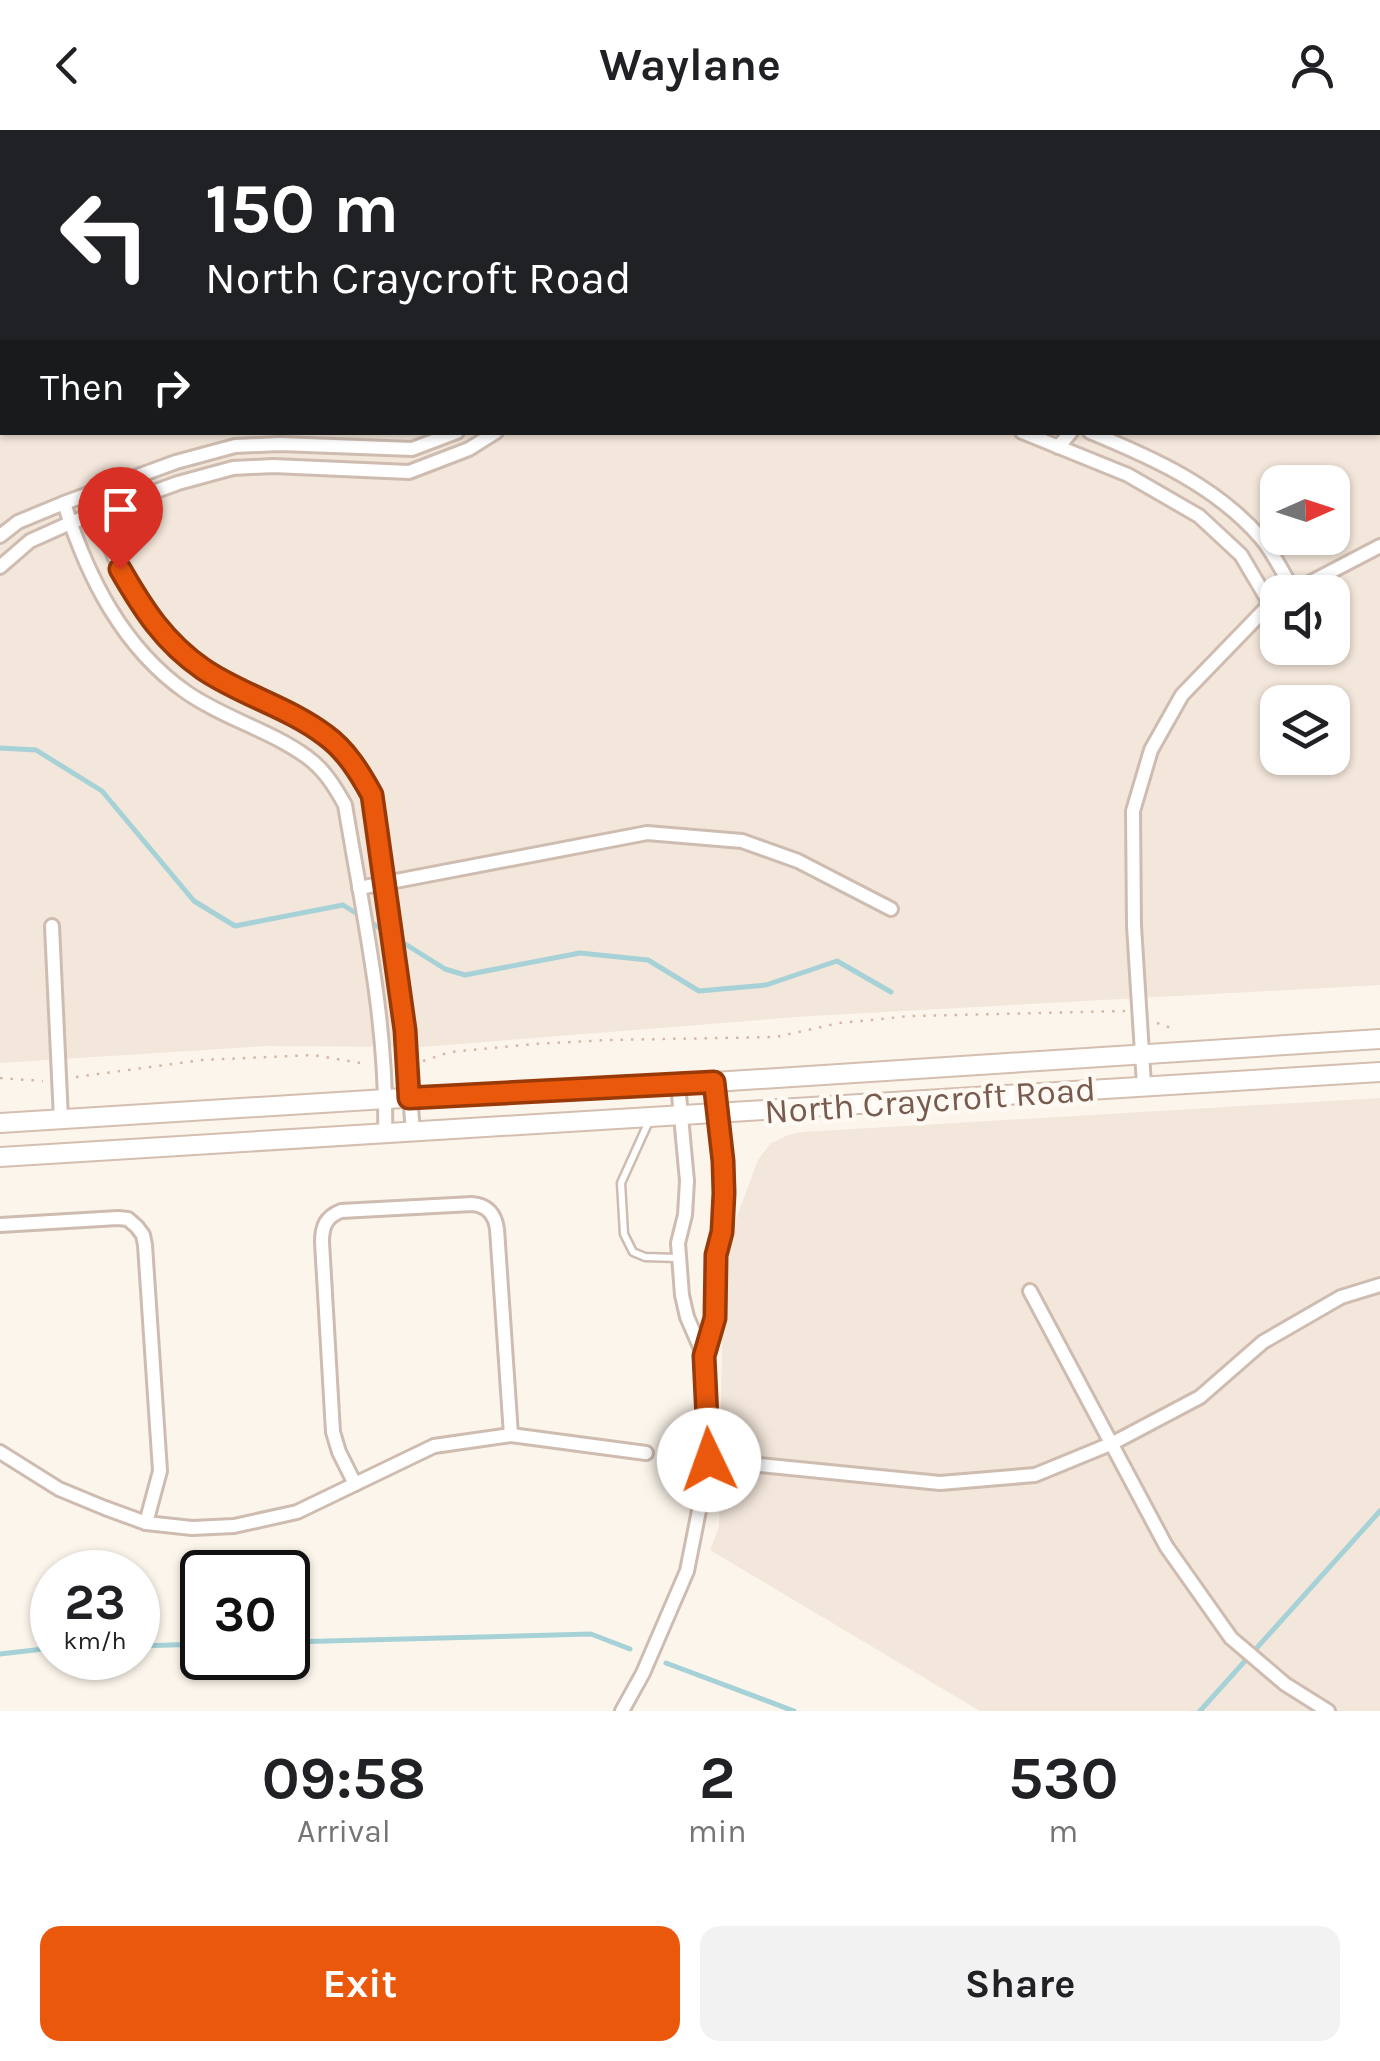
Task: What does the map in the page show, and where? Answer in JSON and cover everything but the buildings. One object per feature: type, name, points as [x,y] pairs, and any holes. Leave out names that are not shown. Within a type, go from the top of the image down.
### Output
[{"type":"main road","name":"North Craycroft Road","points":[[0,1123],[1380,1038]]},
{"type":"main road","name":"North Craycroft Road","points":[[0,1157],[1380,1072]]},
{"type":"street","points":[[0,536],[18,522],[64,503],[176,462],[235,446],[412,449],[449,435]]},
{"type":"street","points":[[0,567],[30,542],[70,523],[178,483],[233,468],[410,472],[469,450],[492,435]]},
{"type":"street","points":[[1029,435],[1128,474],[1199,516],[1241,556],[1260,582]]},
{"type":"street","points":[[1058,447],[1068,435]]},
{"type":"street","points":[[1098,435],[1141,452],[1217,496],[1263,540],[1283,575]]},
{"type":"street","points":[[90,494],[120,569],[144,611],[173,644],[204,670],[327,736],[357,767],[372,795],[405,1030],[413,1133]]},
{"type":"street","points":[[64,503],[94,582],[120,628],[153,665],[188,694],[309,758],[334,784],[345,805],[383,1036],[385,1135]]},
{"type":"street","points":[[1325,575],[1380,546]]},
{"type":"street","points":[[1144,1085],[1134,926],[1133,811],[1151,750],[1182,695],[1260,616]]},
{"type":"street","points":[[358,888],[648,833],[742,841],[798,861],[891,909]]},
{"type":"street","points":[[52,926],[61,1119]]},
{"type":"street","points":[[622,1711],[643,1673],[687,1571],[709,1460],[704,1356],[715,1318],[716,1255],[722,1232],[724,1193],[714,1082]]},
{"type":"street","points":[[678,1084],[687,1181],[686,1215],[678,1243],[682,1295],[704,1356]]},
{"type":"street","points":[[355,1484],[334,1432],[324,1280],[322,1230],[332,1214],[341,1210],[472,1204],[490,1211],[497,1229],[511,1435]]},
{"type":"street","points":[[0,1225],[118,1218],[128,1219],[143,1235],[160,1471],[146,1523]]},
{"type":"street","points":[[709,1460],[940,1483],[1035,1474],[1113,1444],[1200,1397],[1263,1342],[1341,1297],[1380,1286]]},
{"type":"street","points":[[1030,1291],[1166,1546],[1231,1638],[1284,1684],[1328,1711]]},
{"type":"street","points":[[0,1452],[60,1489],[146,1523],[192,1528],[234,1526],[298,1512],[434,1446],[511,1435],[646,1453]]},
{"type":"lane","points":[[651,1117],[621,1182],[624,1234],[634,1252],[645,1257],[679,1258]]},
{"type":"path","points":[[418,1062],[450,1052],[534,1044],[776,1037],[840,1023],[911,1016],[1128,1011]]},
{"type":"path","points":[[74,1077],[202,1060],[313,1054],[376,1066]]},
{"type":"path","points":[[0,1078],[52,1080]]},
{"type":"shaded area","points":[[0,435],[1380,435],[1380,985],[810,1016],[421,1047],[266,1046],[0,1063]]},
{"type":"shaded area","points":[[1380,1098],[1380,1711],[980,1711],[710,1550],[719,1527],[722,1267],[758,1160],[770,1144],[803,1132]]},
{"type":"waterway","points":[[0,748],[36,750],[102,791],[194,901],[235,926],[343,905],[445,969],[465,975],[580,953],[648,960],[699,991],[766,985],[837,961],[891,992]]},
{"type":"waterway","points":[[1200,1711],[1380,1511]]},
{"type":"waterway","points":[[310,1641],[591,1634],[630,1649]]},
{"type":"waterway","points":[[160,1645],[180,1645]]},
{"type":"waterway","points":[[0,1654],[30,1651]]},
{"type":"waterway","points":[[666,1663],[794,1711]]},
{"type":"route","points":[[120,569],[144,611],[173,644],[204,670],[327,736],[357,767],[372,795],[405,1030],[409,1098],[714,1082],[724,1193],[722,1232],[716,1255],[715,1318],[704,1356],[709,1460]]}]
